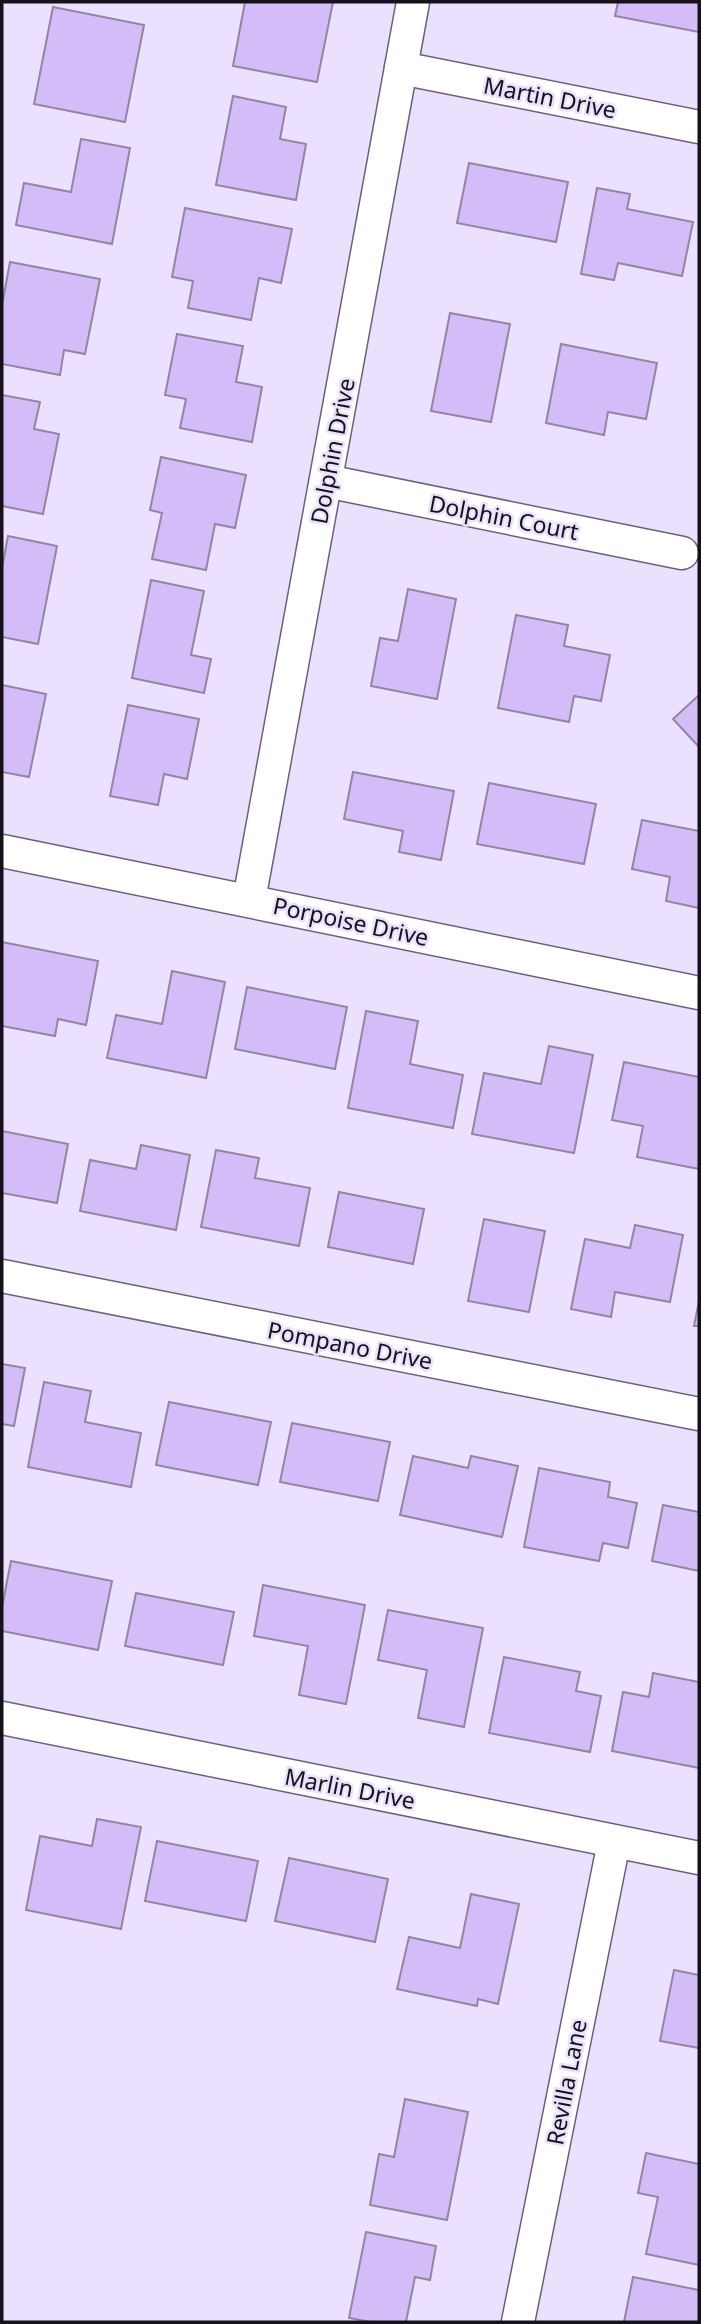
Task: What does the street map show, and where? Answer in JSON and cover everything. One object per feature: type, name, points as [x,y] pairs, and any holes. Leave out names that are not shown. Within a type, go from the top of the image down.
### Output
[{"type":"street","name":"Dolphin Drive","points":[[249,900],[413,2]]},
{"type":"street","name":"Martin Drive","points":[[401,68],[699,127]]},
{"type":"street","name":"Dolphin Court","points":[[326,481],[682,553]]},
{"type":"street","name":"Porpoise Drive","points":[[2,850],[699,993]]},
{"type":"street","name":"Pompano Drive","points":[[2,1276],[699,1414]]},
{"type":"street","name":"Marlin Drive","points":[[2,1718],[699,1858]]},
{"type":"street","name":"Revilla Lane","points":[[518,2322],[614,1842]]},
{"type":"building","points":[[245,2],[333,2],[317,82],[233,66]]},
{"type":"building","points":[[618,2],[699,2],[699,32],[615,16]]},
{"type":"building","points":[[53,7],[144,25],[125,122],[34,104]]},
{"type":"building","points":[[233,96],[286,107],[280,139],[306,144],[296,200],[216,185]]},
{"type":"building","points":[[81,139],[130,148],[112,244],[16,225],[24,183],[71,192]]},
{"type":"building","points":[[469,163],[568,182],[556,242],[457,223]]},
{"type":"building","points":[[597,188],[630,194],[627,209],[693,222],[682,276],[618,263],[614,280],[581,274]]},
{"type":"building","points":[[185,208],[292,229],[281,283],[259,278],[251,320],[188,308],[193,281],[172,277]]},
{"type":"building","points":[[10,262],[100,279],[85,354],[64,350],[60,375],[2,364],[2,305]]},
{"type":"building","points":[[450,313],[510,324],[491,422],[431,411]]},
{"type":"building","points":[[177,334],[243,346],[236,382],[262,387],[252,442],[180,428],[186,399],[165,395]]},
{"type":"building","points":[[561,344],[657,363],[646,419],[608,412],[604,435],[546,423]]},
{"type":"building","points":[[2,395],[40,402],[34,429],[59,434],[43,514],[2,506]]},
{"type":"building","points":[[161,457],[246,475],[235,528],[215,524],[206,570],[152,559],[162,513],[150,510]]},
{"type":"building","points":[[8,536],[57,546],[38,644],[2,637],[2,568]]},
{"type":"building","points":[[151,580],[204,591],[191,655],[211,659],[204,693],[132,678]]},
{"type":"building","points":[[408,589],[456,599],[437,699],[371,686],[380,638],[398,641]]},
{"type":"building","points":[[516,615],[568,625],[564,646],[610,655],[601,701],[574,696],[569,722],[498,708]]},
{"type":"building","points":[[2,685],[46,694],[29,777],[2,772]]},
{"type":"building","points":[[699,695],[699,747],[673,719]]},
{"type":"building","points":[[128,705],[199,719],[187,779],[164,774],[158,805],[110,796]]},
{"type":"building","points":[[353,772],[454,791],[441,860],[399,852],[403,831],[344,819]]},
{"type":"building","points":[[489,783],[596,804],[584,864],[477,844]]},
{"type":"building","points":[[642,820],[699,831],[699,908],[666,901],[670,877],[632,869]]},
{"type":"building","points":[[2,942],[98,961],[86,1025],[58,1019],[55,1036],[2,1026]]},
{"type":"building","points":[[172,971],[225,982],[206,1078],[107,1058],[116,1015],[162,1024]]},
{"type":"building","points":[[247,987],[347,1007],[335,1069],[235,1049]]},
{"type":"building","points":[[366,1011],[418,1021],[410,1064],[463,1075],[453,1128],[348,1108]]},
{"type":"building","points":[[549,1046],[593,1055],[574,1153],[472,1134],[484,1073],[541,1084]]},
{"type":"building","points":[[624,1062],[699,1077],[699,1169],[637,1157],[643,1126],[612,1120]]},
{"type":"building","points":[[2,1131],[68,1144],[57,1203],[2,1193]]},
{"type":"building","points":[[141,1145],[190,1155],[176,1230],[80,1211],[90,1160],[136,1169]]},
{"type":"building","points":[[216,1150],[259,1158],[255,1178],[310,1188],[299,1246],[201,1227]]},
{"type":"building","points":[[339,1192],[424,1209],[413,1264],[328,1247]]},
{"type":"building","points":[[484,1219],[545,1231],[529,1312],[468,1301]]},
{"type":"building","points":[[635,1225],[683,1235],[670,1302],[615,1292],[611,1317],[571,1309],[585,1239],[630,1248]]},
{"type":"building","points":[[699,1301],[699,1326],[694,1326]]},
{"type":"building","points":[[2,1364],[25,1368],[14,1426],[2,1424]]},
{"type":"building","points":[[44,1382],[91,1391],[85,1422],[141,1433],[131,1487],[28,1467]]},
{"type":"building","points":[[169,1402],[271,1422],[258,1485],[156,1465]]},
{"type":"building","points":[[292,1423],[390,1442],[378,1501],[280,1482]]},
{"type":"building","points":[[413,1456],[468,1468],[471,1456],[518,1466],[502,1537],[400,1515]]},
{"type":"building","points":[[539,1468],[610,1482],[608,1497],[637,1503],[628,1548],[603,1543],[599,1561],[524,1547]]},
{"type":"building","points":[[663,1505],[699,1512],[699,1571],[652,1561]]},
{"type":"building","points":[[11,1561],[112,1581],[98,1650],[2,1631],[2,1607]]},
{"type":"building","points":[[263,1585],[365,1605],[346,1704],[299,1695],[308,1646],[254,1636]]},
{"type":"building","points":[[136,1593],[234,1612],[223,1665],[125,1646]]},
{"type":"building","points":[[388,1610],[483,1628],[464,1727],[418,1718],[427,1670],[378,1660]]},
{"type":"building","points":[[504,1657],[580,1672],[576,1691],[601,1696],[590,1752],[489,1733]]},
{"type":"building","points":[[653,1673],[699,1682],[699,1768],[612,1751],[623,1692],[649,1697]]},
{"type":"building","points":[[97,1819],[141,1827],[121,1929],[26,1910],[40,1836],[92,1846]]},
{"type":"building","points":[[157,1841],[258,1861],[246,1921],[145,1901]]},
{"type":"building","points":[[289,1858],[388,1879],[375,1942],[275,1921]]},
{"type":"building","points":[[471,1894],[519,1904],[498,2004],[478,1999],[477,2006],[397,1989],[409,1937],[460,1948]]},
{"type":"building","points":[[674,1970],[699,1975],[699,2048],[660,2041]]},
{"type":"building","points":[[405,2099],[468,2112],[447,2220],[370,2205],[379,2154],[394,2157]]},
{"type":"building","points":[[646,2153],[699,2164],[699,2265],[646,2254],[658,2197],[638,2193]]},
{"type":"building","points":[[366,2232],[436,2246],[430,2280],[415,2277],[406,2322],[371,2322],[349,2318]]},
{"type":"building","points":[[633,2277],[699,2290],[699,2322],[624,2322]]}]
